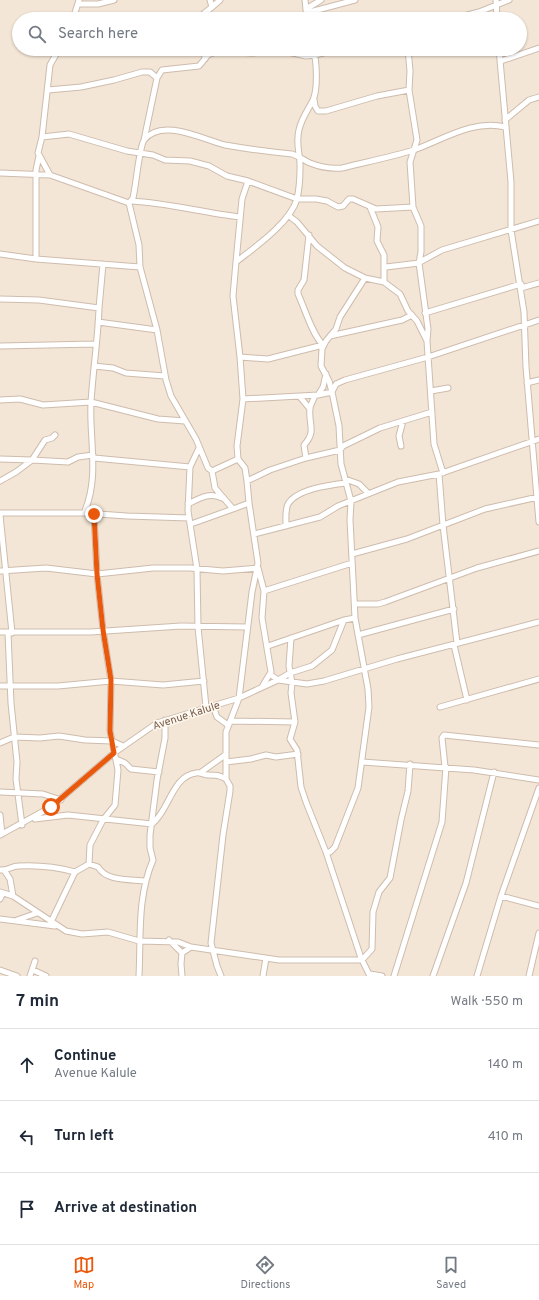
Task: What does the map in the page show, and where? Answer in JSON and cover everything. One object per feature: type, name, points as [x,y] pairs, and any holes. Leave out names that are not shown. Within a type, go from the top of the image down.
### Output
[{"type":"street","points":[[75,12],[79,2],[98,4],[114,0]]},
{"type":"street","points":[[210,0],[212,7]]},
{"type":"street","points":[[206,12],[220,0]]},
{"type":"street","points":[[305,0],[306,11]]},
{"type":"street","points":[[306,11],[321,0]]},
{"type":"street","points":[[306,11],[355,0]]},
{"type":"street","points":[[471,12],[509,0]]},
{"type":"street","points":[[527,52],[539,48]]},
{"type":"street","points":[[36,259],[36,175],[50,65],[54,56]]},
{"type":"street","points":[[208,56],[199,66],[176,70],[162,70],[157,78],[130,202],[139,245],[140,267],[157,330],[165,376],[171,396],[185,420],[208,468],[212,471],[215,488],[213,494]]},
{"type":"street","points":[[315,56],[316,79],[314,99],[315,106],[318,111],[326,111],[377,96],[409,90]]},
{"type":"street","points":[[409,56],[410,71],[409,90],[417,140],[410,162],[413,207],[421,226],[419,262],[428,328],[427,341],[432,391],[434,444],[441,473],[442,525],[454,609],[455,644],[467,700]]},
{"type":"street","points":[[500,56],[505,128],[511,182],[511,230],[521,286],[525,324],[532,442],[539,522]]},
{"type":"street","points":[[501,62],[517,56]]},
{"type":"street","points":[[48,90],[81,87],[142,72],[150,72],[157,78]]},
{"type":"street","points":[[505,120],[529,100],[539,98]]},
{"type":"street","points":[[314,99],[299,130],[297,144],[298,151],[301,157],[309,163],[337,168],[414,150],[462,131],[496,125],[505,128]]},
{"type":"street","points":[[144,141],[150,134],[179,131],[223,144],[301,157]]},
{"type":"street","points":[[42,137],[49,137],[64,133],[76,135],[115,148],[141,153],[165,160],[190,161],[209,166],[227,176],[248,180],[297,199],[327,200],[338,207],[343,206],[349,200],[353,199],[376,209],[413,207]]},
{"type":"street","points":[[39,156],[50,175]]},
{"type":"street","points":[[236,262],[255,248],[288,216],[297,199],[301,157]]},
{"type":"street","points":[[0,173],[50,175],[130,202],[152,202],[184,207],[200,212],[240,217]]},
{"type":"street","points":[[248,180],[243,192],[233,296],[243,399],[237,446],[238,459],[245,468],[248,481],[249,503],[258,568],[264,591],[262,599],[262,618],[268,646],[271,675],[262,686]]},
{"type":"street","points":[[370,207],[378,227],[377,241],[382,248],[386,267],[384,282]]},
{"type":"street","points":[[288,216],[298,222],[318,246],[345,268],[365,278],[384,282],[400,294],[408,311],[427,341]]},
{"type":"street","points":[[386,267],[419,262],[442,250],[539,221]]},
{"type":"street","points":[[309,235],[304,280],[298,290],[298,294],[312,328],[323,345]]},
{"type":"street","points":[[0,254],[36,259],[140,267]]},
{"type":"street","points":[[84,513],[93,484],[91,402],[103,264]]},
{"type":"street","points":[[326,852],[333,850],[337,844],[358,788],[368,707],[364,669],[355,618],[350,520],[351,501],[345,481],[340,450],[339,426],[332,392],[329,381],[321,366],[323,345],[336,329],[340,317],[365,278]]},
{"type":"street","points":[[426,313],[521,286],[539,283]]},
{"type":"street","points":[[0,299],[39,300],[99,308]]},
{"type":"street","points":[[330,336],[402,320],[412,316]]},
{"type":"street","points":[[332,392],[336,384],[345,380],[428,357],[539,320]]},
{"type":"street","points":[[98,322],[157,330]]},
{"type":"street","points":[[0,346],[95,344]]},
{"type":"street","points":[[240,357],[268,359],[323,345]]},
{"type":"street","points":[[94,366],[113,368],[126,373],[165,376]]},
{"type":"street","points":[[306,458],[304,445],[308,442],[312,431],[310,409],[316,395],[323,387],[326,374]]},
{"type":"street","points":[[528,383],[539,380]]},
{"type":"street","points":[[329,381],[336,384]]},
{"type":"street","points":[[432,391],[448,388]]},
{"type":"street","points":[[243,399],[300,397],[332,392]]},
{"type":"street","points":[[300,397],[310,409]]},
{"type":"street","points":[[0,400],[20,398],[43,405],[91,402],[158,419],[185,420]]},
{"type":"street","points":[[248,481],[270,470],[306,458],[340,450],[343,446],[371,432],[432,412]]},
{"type":"street","points":[[401,446],[399,436],[403,421]]},
{"type":"street","points":[[0,481],[32,460],[45,440],[52,438],[55,435]]},
{"type":"street","points":[[254,534],[320,517],[338,506],[398,482],[441,473],[539,440]]},
{"type":"street","points":[[199,448],[190,467],[188,504],[197,569],[198,627],[206,707]]},
{"type":"street","points":[[0,459],[68,462],[78,457],[93,457],[190,467]]},
{"type":"street","points":[[212,471],[238,459]]},
{"type":"street","points":[[286,526],[287,509],[289,503],[294,498],[318,488],[345,481],[359,484],[368,493]]},
{"type":"street","points":[[215,488],[233,509]]},
{"type":"street","points":[[188,504],[201,497],[213,494],[224,499]]},
{"type":"street","points":[[352,554],[407,539],[494,506],[538,497]]},
{"type":"street","points":[[191,524],[249,503]]},
{"type":"street","points":[[22,825],[17,793],[17,762],[10,685],[10,633],[6,571],[0,514],[84,513],[189,518]]},
{"type":"street","points":[[89,864],[89,848],[103,820],[116,802],[118,770],[110,731],[111,680],[103,630],[97,574],[94,514]]},
{"type":"street","points":[[355,604],[378,604],[385,602],[449,577],[539,551]]},
{"type":"street","points":[[264,591],[352,563]]},
{"type":"street","points":[[0,571],[46,568],[97,574],[154,568],[223,571],[258,568]]},
{"type":"street","points":[[222,976],[217,966],[211,943],[223,835],[230,791],[230,786],[226,779],[225,755],[229,723],[239,698],[252,592],[258,568]]},
{"type":"street","points":[[358,635],[454,609]]},
{"type":"street","points":[[268,646],[344,620],[355,618]]},
{"type":"street","name":"Avenue Kalule","points":[[1,835],[22,825],[61,800],[114,753],[149,727],[206,707],[239,698],[290,673],[312,666],[332,650],[344,620]]},
{"type":"street","points":[[271,675],[278,680],[292,683],[307,684],[324,681],[539,622]]},
{"type":"street","points":[[0,632],[10,633],[45,631],[83,633],[160,626],[247,627]]},
{"type":"street","points":[[291,638],[290,673],[295,722],[290,739],[298,754],[302,787],[306,802],[326,852],[362,960],[370,975],[382,976]]},
{"type":"street","points":[[440,706],[467,700],[539,679]]},
{"type":"street","points":[[0,686],[58,686],[111,680],[163,685],[204,681]]},
{"type":"street","points":[[213,706],[217,717],[229,723],[295,722]]},
{"type":"street","points":[[139,976],[140,908],[147,872],[153,860],[150,848],[152,824],[165,738],[166,720]]},
{"type":"street","points":[[394,976],[442,822],[445,767],[442,738],[444,735],[539,745]]},
{"type":"street","points":[[0,743],[14,737],[40,738],[59,736],[85,740],[112,741],[123,746]]},
{"type":"street","points":[[226,762],[250,760],[266,755],[276,757],[298,754]]},
{"type":"street","points":[[152,824],[165,809],[173,790],[186,777],[200,773],[225,755]]},
{"type":"street","points":[[116,759],[125,763],[131,769],[159,772]]},
{"type":"street","points":[[362,762],[445,767],[494,772],[539,780]]},
{"type":"street","points":[[0,899],[2,893],[13,896],[56,926],[66,931],[77,933],[108,932],[139,941],[169,940],[183,943],[191,948],[266,958],[289,960],[362,960],[372,949],[373,912],[381,889],[390,878],[408,791],[410,764]]},
{"type":"street","points":[[433,976],[466,883],[494,772]]},
{"type":"street","points":[[200,773],[217,775],[226,779]]},
{"type":"street","points":[[477,976],[501,896],[539,788]]},
{"type":"street","points":[[0,792],[50,795],[61,800]]},
{"type":"street","points":[[0,815],[1,835]]},
{"type":"street","points":[[30,820],[64,815],[152,824]]},
{"type":"street","points":[[50,922],[75,872],[89,864],[98,867],[104,875],[146,881]]},
{"type":"street","points":[[13,896],[10,879],[2,870],[16,866],[57,867],[75,872]]},
{"type":"street","points":[[501,896],[539,906]]},
{"type":"street","points":[[14,921],[37,913]]},
{"type":"street","points":[[0,919],[56,926]]},
{"type":"street","points":[[529,976],[539,933]]},
{"type":"street","points":[[169,940],[182,953]]},
{"type":"street","points":[[206,950],[211,943]]},
{"type":"street","points":[[182,953],[191,948]]},
{"type":"street","points":[[182,953],[182,976]]},
{"type":"street","points":[[263,976],[266,958]]},
{"type":"street","points":[[30,976],[35,961]]},
{"type":"street","points":[[0,970],[17,976]]},
{"type":"street","points":[[33,970],[46,976]]},
{"type":"shaded area","points":[[0,0],[539,0],[539,976],[0,976]]},
{"type":"route","points":[[51,807],[114,753],[110,731],[111,680],[103,630],[97,574],[94,514]]}]
